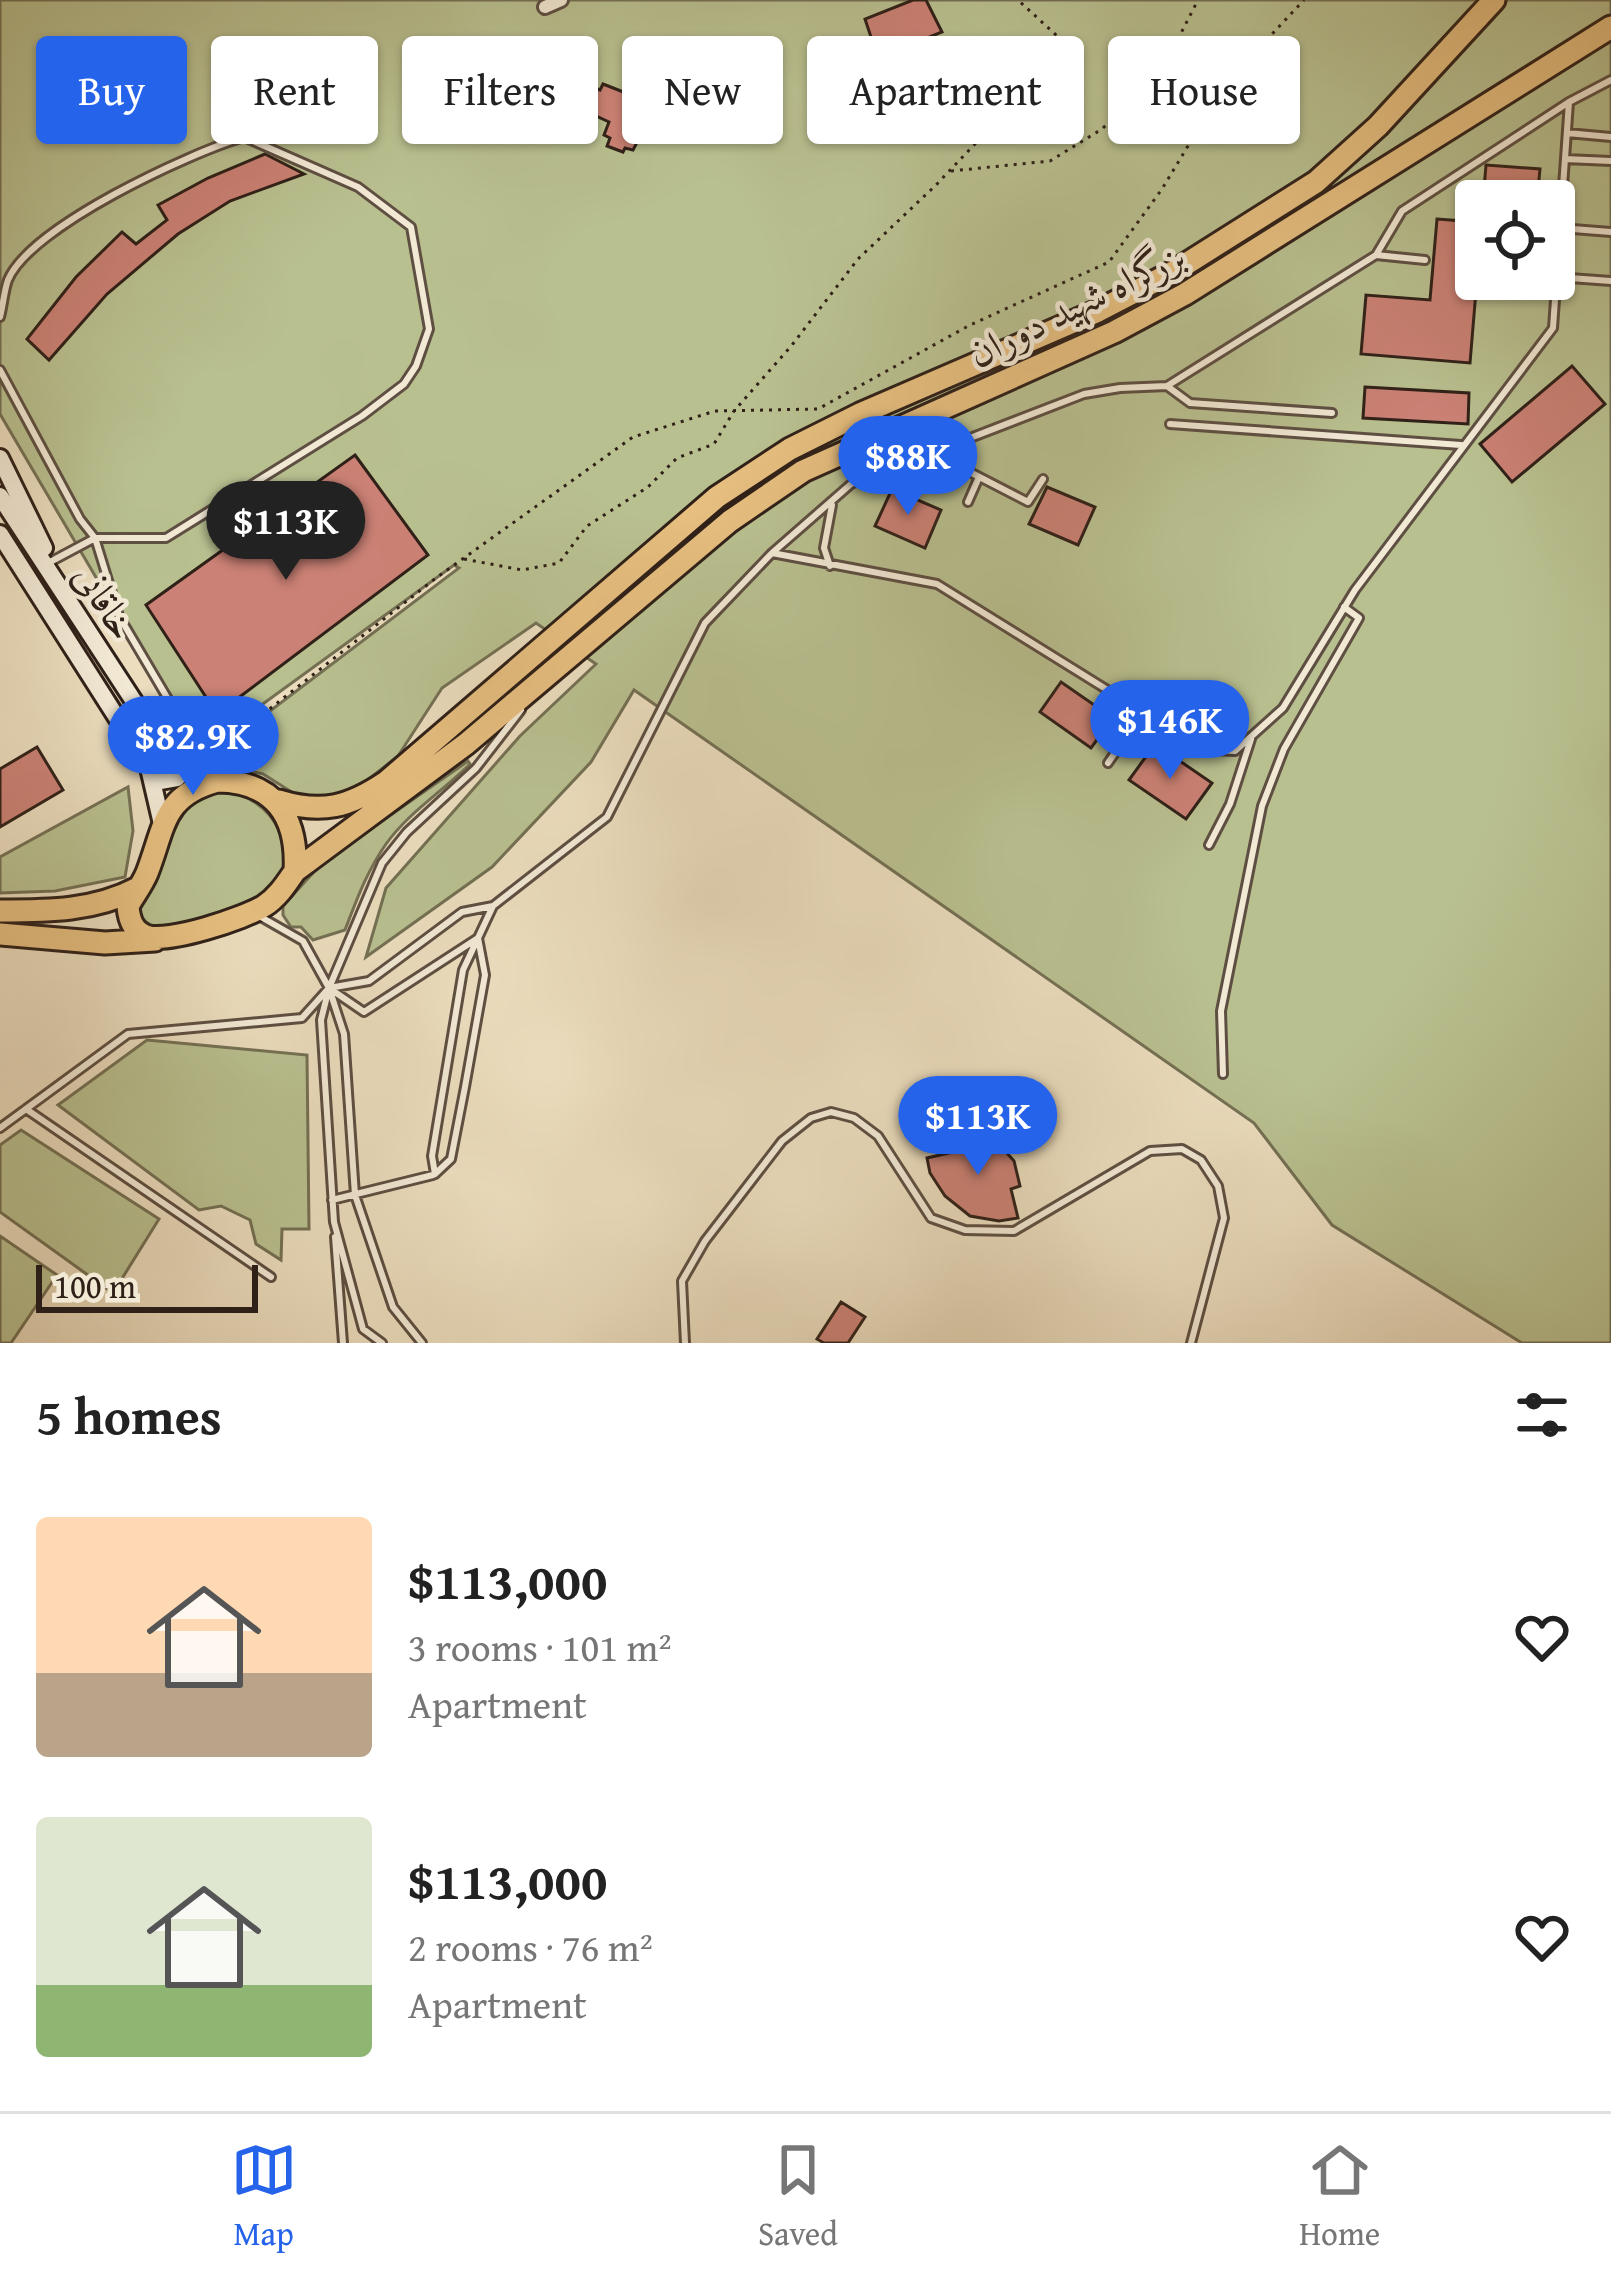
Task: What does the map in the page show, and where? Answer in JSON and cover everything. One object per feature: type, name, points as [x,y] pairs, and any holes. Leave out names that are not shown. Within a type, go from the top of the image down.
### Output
[{"type":"highway","name":"بزرگراه شهید دوران","points":[[279,801],[325,810],[361,799],[386,782],[717,497],[790,449],[1098,311],[1175,271],[1297,194],[1378,126],[1494,0]]},
{"type":"highway","name":"بزرگراه شهید دوران","points":[[295,871],[400,796],[542,683],[730,521],[803,471],[1114,332],[1185,294],[1611,27]]},
{"type":"highway","points":[[0,934],[105,943],[161,939],[252,912],[275,897],[295,871],[295,842],[279,801],[254,786],[217,781],[184,795],[161,824],[128,906],[129,917],[142,934],[161,939]]},
{"type":"highway","points":[[0,911],[81,908],[113,901],[139,888]]},
{"type":"main road","points":[[0,458],[75,614]]},
{"type":"main road","name":"خاقانی","points":[[0,496],[167,752],[217,781]]},
{"type":"main road","name":"خاقانی","points":[[0,535],[149,768],[161,824]]},
{"type":"main road","points":[[149,768],[160,781],[177,778],[178,763],[167,752]]},
{"type":"street","points":[[545,7],[561,0]]},
{"type":"lane","points":[[435,1174],[432,1156],[463,970],[494,906],[607,817],[706,623],[772,553],[851,484],[1084,394],[1167,386],[1376,255],[1402,211],[1569,102],[1611,80]]},
{"type":"lane","points":[[1563,180],[1569,102]]},
{"type":"lane","points":[[1567,133],[1611,137]]},
{"type":"lane","points":[[0,317],[9,278],[46,234],[204,148],[244,137],[358,187],[411,227],[429,329],[404,384],[362,416],[166,538],[95,538],[50,562]]},
{"type":"lane","points":[[1565,158],[1611,161]]},
{"type":"lane","points":[[1575,229],[1611,232]]},
{"type":"lane","points":[[1376,255],[1425,260]]},
{"type":"lane","points":[[1575,278],[1611,281]]},
{"type":"lane","points":[[772,553],[937,584],[1210,750],[1235,751],[1282,708],[1344,607],[1553,328],[1555,300]]},
{"type":"lane","points":[[0,370],[80,519],[95,538],[119,616],[188,733]]},
{"type":"lane","points":[[1167,386],[1190,404],[1332,413]]},
{"type":"lane","points":[[1170,424],[1461,445]]},
{"type":"lane","points":[[931,452],[1028,502],[1042,479]]},
{"type":"lane","points":[[968,502],[979,477]]},
{"type":"lane","points":[[830,566],[824,548],[832,504]]},
{"type":"lane","points":[[1223,1074],[1221,1011],[1262,806],[1284,748],[1359,618],[1344,607]]},
{"type":"lane","points":[[343,1343],[321,1020],[329,988],[367,892],[387,856],[476,768],[542,683]]},
{"type":"lane","points":[[1108,763],[1143,712]]},
{"type":"lane","points":[[1209,845],[1230,804],[1252,735]]},
{"type":"lane","points":[[0,1128],[128,1034],[302,1018],[329,988],[369,981],[461,912],[494,906]]},
{"type":"lane","points":[[252,912],[302,940],[329,988],[344,1034],[355,1196],[393,1307],[422,1343]]},
{"type":"lane","points":[[329,988],[364,1012],[478,938]]},
{"type":"lane","points":[[332,1200],[435,1174],[451,1159],[485,974],[478,938]]},
{"type":"lane","points":[[26,1108],[271,1277]]},
{"type":"lane","points":[[685,1343],[682,1281],[705,1241],[782,1141],[812,1118],[831,1112],[854,1118],[878,1136],[931,1218],[965,1230],[1014,1231],[1150,1151],[1182,1149],[1202,1160],[1218,1186],[1224,1218],[1191,1343]]},
{"type":"lane","points":[[334,1222],[363,1329],[382,1343]]},
{"type":"path","points":[[463,559],[522,570],[559,563],[587,526],[648,487],[677,458],[714,444],[734,411],[858,259],[949,172],[1068,46],[1018,0]]},
{"type":"path","points":[[949,172],[1050,161],[1102,129],[1161,72],[1198,0]]},
{"type":"path","points":[[204,761],[463,559],[633,437],[715,411],[818,409],[970,325],[1109,262],[1162,190],[1226,83],[1304,0]]},
{"type":"green space","points":[[0,0],[1611,0],[1611,1343],[1522,1343],[1332,1225],[1254,1123],[634,690],[591,762],[492,867],[366,957],[386,888],[520,736],[596,664],[536,623],[442,688],[398,756],[356,789],[331,799],[298,796],[263,774],[204,761],[459,568],[454,565],[198,751],[0,414]]},
{"type":"green space","points":[[468,761],[386,844],[345,930],[313,940],[301,927],[291,927],[283,906],[322,863]]},
{"type":"green space","points":[[128,787],[133,831],[125,877],[55,891],[0,893],[0,857]]},
{"type":"green space","points":[[220,791],[239,794],[269,815],[284,847],[277,882],[262,897],[222,915],[144,927],[136,911],[158,875],[176,819],[192,803]]},
{"type":"green space","points":[[147,1040],[307,1055],[309,1229],[282,1229],[281,1260],[256,1244],[250,1220],[221,1206],[199,1210],[58,1105]]},
{"type":"green space","points":[[21,1130],[159,1219],[113,1293],[0,1212],[0,1145]]},
{"type":"green space","points":[[0,1236],[57,1275],[11,1343],[0,1343]]},
{"type":"building","points":[[913,0],[926,0],[942,32],[871,36],[865,19]]},
{"type":"building","points":[[603,84],[622,91],[622,144],[636,144],[633,150],[607,146],[610,138],[604,135],[609,122],[598,117],[598,89]]},
{"type":"building","points":[[265,154],[304,174],[230,201],[178,234],[107,294],[49,360],[27,339],[76,277],[122,232],[136,244],[167,220],[158,205]]},
{"type":"building","points":[[1486,165],[1540,169],[1539,180],[1485,180]]},
{"type":"building","points":[[1437,219],[1455,220],[1455,300],[1475,300],[1470,363],[1361,354],[1366,295],[1430,300]]},
{"type":"building","points":[[1572,366],[1605,404],[1512,482],[1480,444]]},
{"type":"building","points":[[1365,387],[1469,393],[1468,424],[1363,418]]},
{"type":"building","points":[[355,455],[428,555],[217,714],[146,605]]},
{"type":"building","points":[[1047,487],[1095,507],[1078,545],[1029,524]]},
{"type":"building","points":[[892,489],[941,510],[925,548],[875,526]]},
{"type":"building","points":[[1061,682],[1113,718],[1091,748],[1040,712]]},
{"type":"building","points":[[1155,744],[1212,783],[1186,819],[1129,780]]},
{"type":"building","points":[[37,747],[63,790],[0,827],[0,769]]},
{"type":"building","points":[[977,1136],[998,1143],[1014,1161],[1020,1186],[1011,1189],[1018,1218],[999,1221],[970,1216],[945,1196],[930,1173],[927,1158],[953,1152],[951,1140]]},
{"type":"building","points":[[841,1302],[865,1317],[848,1343],[824,1343],[817,1339]]}]
